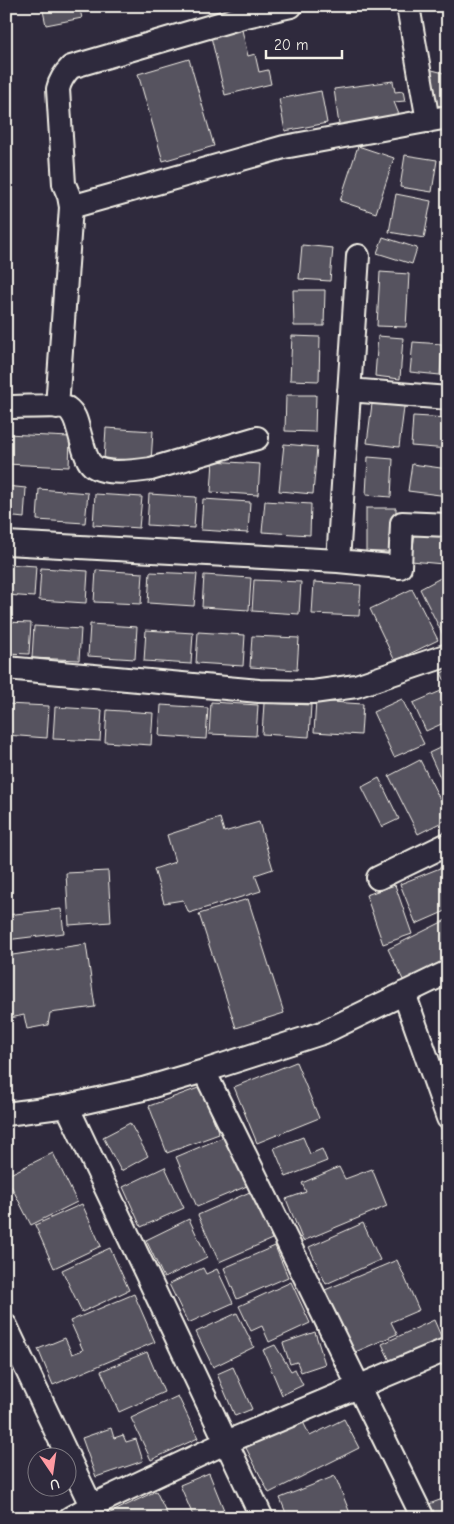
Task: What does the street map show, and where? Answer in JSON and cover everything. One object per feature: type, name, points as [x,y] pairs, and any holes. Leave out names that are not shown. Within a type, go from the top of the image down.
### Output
[{"type":"street","points":[[57,407],[71,207],[64,184],[58,89],[60,80],[71,67],[271,9],[291,6]]},
{"type":"street","points":[[71,207],[284,147],[438,119],[408,6]]},
{"type":"street","points":[[338,561],[358,256]]},
{"type":"street","points":[[349,390],[448,398]]},
{"type":"street","points":[[6,408],[65,407],[72,413],[90,464],[102,471],[133,472],[151,469],[257,438]]},
{"type":"street","points":[[6,543],[338,561],[400,567],[402,523],[448,525]]},
{"type":"street","points":[[6,668],[259,691],[313,692],[356,686],[448,656]]},
{"type":"street","points":[[378,878],[448,844]]},
{"type":"street","points":[[6,1114],[67,1106],[143,1089],[204,1071],[322,1033],[448,972]]},
{"type":"street","points":[[404,993],[448,1118]]},
{"type":"street","points":[[204,1071],[423,1518]]},
{"type":"street","points":[[67,1106],[262,1518]]},
{"type":"street","points":[[6,1326],[94,1512]]},
{"type":"street","points":[[70,1518],[94,1512],[227,1442],[448,1349]]},
{"type":"building","points":[[42,6],[79,6],[82,18],[46,25]]},
{"type":"building","points":[[242,30],[248,56],[255,54],[259,72],[268,70],[271,84],[225,95],[211,37]]},
{"type":"building","points":[[189,59],[214,146],[163,161],[138,74]]},
{"type":"building","points":[[424,68],[448,74],[448,105],[427,107]]},
{"type":"building","points":[[393,81],[395,92],[403,91],[405,101],[394,102],[400,117],[339,125],[334,89]]},
{"type":"building","points":[[321,91],[327,123],[285,131],[279,99]]},
{"type":"building","points":[[358,146],[394,158],[376,213],[340,201]]},
{"type":"building","points":[[405,155],[437,160],[432,192],[400,187]]},
{"type":"building","points":[[396,194],[431,201],[424,238],[389,232]]},
{"type":"building","points":[[383,237],[417,248],[412,264],[377,253]]},
{"type":"building","points":[[302,245],[333,248],[330,281],[299,279]]},
{"type":"building","points":[[380,272],[409,274],[406,327],[377,326]]},
{"type":"building","points":[[293,290],[325,290],[324,326],[294,326]]},
{"type":"building","points":[[292,336],[320,337],[319,381],[290,380]]},
{"type":"building","points":[[378,336],[403,338],[400,379],[375,376]]},
{"type":"building","points":[[413,342],[442,344],[440,375],[410,372]]},
{"type":"building","points":[[286,395],[316,395],[315,432],[285,431]]},
{"type":"building","points":[[373,396],[405,400],[399,447],[367,443]]},
{"type":"building","points":[[413,416],[448,418],[448,449],[411,446]]},
{"type":"building","points":[[106,428],[153,431],[151,462],[104,459]]},
{"type":"building","points":[[6,434],[70,437],[69,467],[6,464]]},
{"type":"building","points":[[284,444],[317,447],[313,494],[279,491]]},
{"type":"building","points":[[368,457],[393,459],[391,497],[366,495]]},
{"type":"building","points":[[213,461],[260,464],[258,495],[211,492]]},
{"type":"building","points":[[412,464],[448,469],[448,496],[408,491]]},
{"type":"building","points":[[6,486],[26,488],[24,518],[6,516]]},
{"type":"building","points":[[39,489],[88,493],[85,523],[37,520]]},
{"type":"building","points":[[95,494],[142,497],[139,528],[93,525]]},
{"type":"building","points":[[149,494],[196,497],[194,528],[147,525]]},
{"type":"building","points":[[203,499],[250,502],[248,533],[201,530]]},
{"type":"building","points":[[265,501],[311,504],[310,535],[262,532]]},
{"type":"building","points":[[366,508],[396,508],[396,552],[366,552]]},
{"type":"building","points":[[415,533],[447,536],[443,564],[411,561]]},
{"type":"building","points":[[6,564],[36,566],[34,597],[6,595]]},
{"type":"building","points":[[41,568],[88,571],[86,603],[39,600]]},
{"type":"building","points":[[96,570],[143,573],[141,604],[94,602]]},
{"type":"building","points":[[150,572],[197,574],[194,606],[148,603]]},
{"type":"building","points":[[448,574],[448,642],[447,643],[420,589]]},
{"type":"building","points":[[204,575],[251,578],[249,610],[202,607]]},
{"type":"building","points":[[254,580],[301,582],[299,614],[252,611]]},
{"type":"building","points":[[314,582],[361,585],[359,616],[312,614]]},
{"type":"building","points":[[412,589],[438,640],[395,661],[370,609]]},
{"type":"building","points":[[6,622],[31,623],[29,654],[6,653]]},
{"type":"building","points":[[90,624],[137,627],[135,659],[88,656]]},
{"type":"building","points":[[34,626],[81,629],[79,660],[32,658]]},
{"type":"building","points":[[146,630],[193,633],[191,664],[144,661]]},
{"type":"building","points":[[198,632],[245,635],[243,666],[196,663]]},
{"type":"building","points":[[252,636],[299,638],[297,670],[250,667]]},
{"type":"building","points":[[448,670],[448,687],[441,673]]},
{"type":"building","points":[[441,691],[448,706],[448,721],[426,731],[413,703]]},
{"type":"building","points":[[402,699],[424,744],[394,757],[373,712]]},
{"type":"building","points":[[316,701],[363,704],[361,735],[314,732]]},
{"type":"building","points":[[211,702],[258,705],[256,736],[209,734]]},
{"type":"building","points":[[264,703],[311,705],[309,737],[262,734]]},
{"type":"building","points":[[6,704],[49,706],[47,738],[6,735]]},
{"type":"building","points":[[161,705],[208,708],[206,739],[159,736]]},
{"type":"building","points":[[55,707],[102,710],[100,741],[53,739]]},
{"type":"building","points":[[107,710],[153,713],[151,745],[105,742]]},
{"type":"building","points":[[448,744],[448,795],[429,753]]},
{"type":"building","points":[[420,760],[448,815],[448,819],[418,834],[389,776]]},
{"type":"building","points":[[379,778],[399,819],[382,827],[362,787]]},
{"type":"building","points":[[220,818],[224,832],[259,822],[273,869],[255,875],[261,891],[189,913],[183,900],[164,903],[154,869],[175,862],[167,835]]},
{"type":"building","points":[[445,866],[448,873],[448,910],[416,924],[400,884]]},
{"type":"building","points":[[108,871],[111,922],[69,925],[66,873]]},
{"type":"building","points":[[395,885],[412,934],[383,944],[366,895]]},
{"type":"building","points":[[248,899],[284,1013],[236,1028],[199,914]]},
{"type":"building","points":[[61,909],[64,933],[6,940],[6,915]]},
{"type":"building","points":[[446,920],[448,924],[448,966],[406,986],[388,949]]},
{"type":"building","points":[[86,944],[95,1007],[50,1013],[48,1025],[27,1029],[24,1015],[6,1019],[6,956]]},
{"type":"building","points":[[296,1062],[319,1118],[257,1143],[234,1087]]},
{"type":"building","points":[[201,1087],[219,1134],[167,1153],[149,1106]]},
{"type":"building","points":[[130,1123],[148,1156],[121,1171],[103,1137]]},
{"type":"building","points":[[226,1136],[247,1186],[197,1207],[176,1157]]},
{"type":"building","points":[[303,1137],[310,1154],[322,1149],[327,1161],[286,1177],[274,1148]]},
{"type":"building","points":[[53,1153],[77,1202],[31,1225],[6,1176]]},
{"type":"building","points":[[165,1167],[184,1208],[141,1227],[123,1187]]},
{"type":"building","points":[[339,1167],[345,1179],[372,1169],[387,1206],[303,1241],[286,1199],[306,1192],[302,1183]]},
{"type":"building","points":[[252,1191],[272,1239],[219,1262],[198,1215]]},
{"type":"building","points":[[82,1204],[101,1246],[54,1268],[35,1225]]},
{"type":"building","points":[[189,1219],[207,1257],[164,1278],[146,1240]]},
{"type":"building","points":[[363,1223],[380,1260],[326,1284],[309,1247]]},
{"type":"building","points":[[275,1246],[288,1277],[237,1299],[224,1268]]},
{"type":"building","points":[[110,1248],[129,1290],[82,1312],[62,1270]]},
{"type":"building","points":[[397,1260],[419,1310],[391,1322],[397,1334],[353,1353],[325,1290]]},
{"type":"building","points":[[203,1268],[206,1274],[217,1269],[233,1303],[188,1323],[169,1284]]},
{"type":"building","points":[[291,1282],[310,1323],[269,1342],[262,1326],[251,1331],[239,1306]]},
{"type":"building","points":[[134,1294],[155,1342],[53,1385],[38,1349],[65,1338],[72,1354],[83,1350],[70,1321]]},
{"type":"building","points":[[237,1313],[254,1347],[213,1367],[196,1332]]},
{"type":"building","points":[[434,1320],[444,1343],[393,1367],[382,1344]]},
{"type":"building","points":[[315,1332],[325,1364],[301,1372],[297,1362],[290,1364],[283,1343]]},
{"type":"building","points":[[275,1345],[291,1371],[295,1369],[303,1385],[282,1395],[263,1350]]},
{"type":"building","points":[[147,1352],[164,1392],[119,1412],[101,1371]]},
{"type":"building","points":[[233,1367],[252,1409],[235,1416],[217,1374]]},
{"type":"building","points":[[178,1396],[198,1438],[151,1460],[131,1418]]},
{"type":"building","points":[[301,1418],[310,1436],[344,1419],[359,1448],[269,1493],[245,1446]]},
{"type":"building","points":[[111,1428],[114,1438],[123,1435],[126,1442],[136,1439],[143,1461],[96,1477],[82,1438]]},
{"type":"building","points":[[209,1473],[224,1510],[207,1518],[194,1518],[180,1485]]},
{"type":"building","points":[[335,1476],[352,1518],[288,1518],[280,1498]]},
{"type":"building","points":[[156,1491],[169,1518],[110,1518],[108,1514]]},
{"type":"building","points":[[448,1497],[448,1518],[434,1518],[429,1504]]}]
